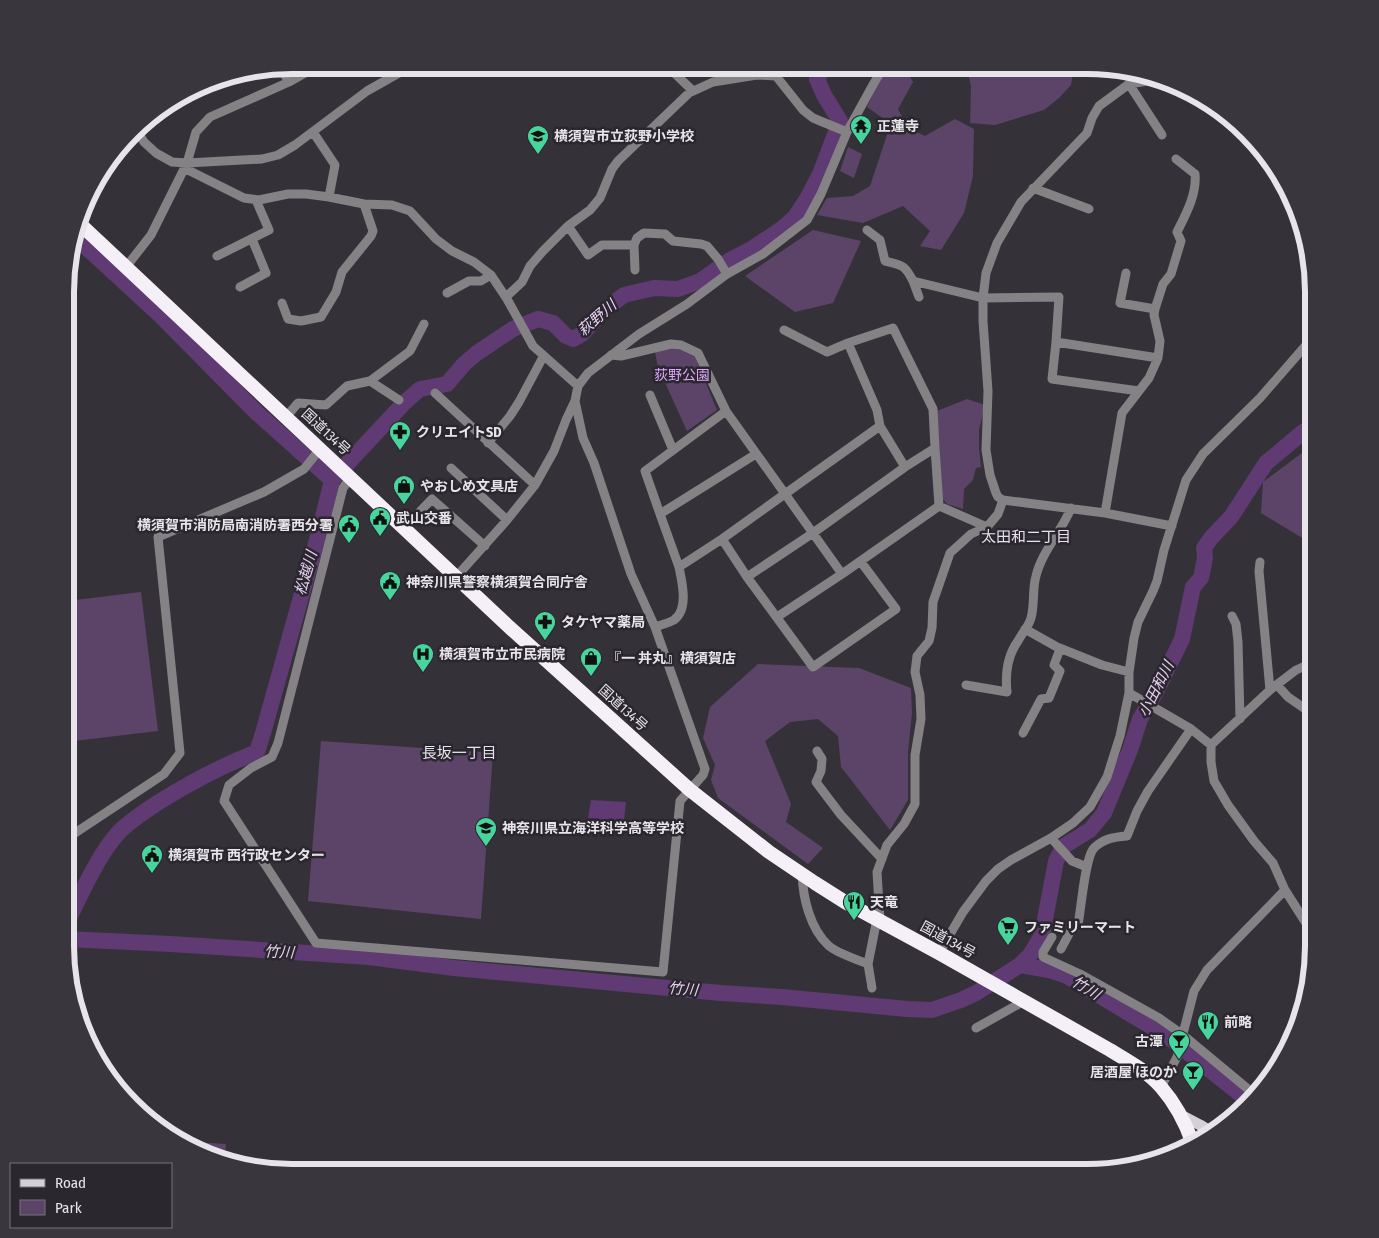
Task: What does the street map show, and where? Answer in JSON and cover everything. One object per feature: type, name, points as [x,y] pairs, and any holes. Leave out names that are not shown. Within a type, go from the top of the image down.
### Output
[{"type":"highway","name":"国道134号","points":[[84,226],[507,625],[690,790],[769,852],[845,902],[1024,1001],[1137,1067],[1161,1087],[1180,1115],[1191,1138]]},
{"type":"main road","points":[[1180,1115],[1206,1129]]},
{"type":"street","points":[[284,74],[288,82]]},
{"type":"street","points":[[126,267],[151,235],[186,166],[196,132],[210,117],[303,74]]},
{"type":"street","points":[[186,166],[278,155],[313,132],[366,91],[397,74]]},
{"type":"street","points":[[675,74],[693,91]]},
{"type":"street","points":[[506,297],[522,282],[530,266],[568,226],[590,210],[600,198],[612,169],[618,160],[689,93],[713,82],[757,74],[776,76],[782,74]]},
{"type":"street","points":[[345,472],[343,488],[278,743],[272,757],[251,768],[229,785],[224,801],[316,943],[663,972],[680,801],[703,775],[705,769],[655,627],[631,574],[594,463],[583,438],[576,401],[578,386],[588,373],[639,334],[687,304],[726,271],[763,254],[807,220],[821,194],[847,132],[880,74]]},
{"type":"street","points":[[776,76],[802,110],[812,118],[847,132]]},
{"type":"street","points":[[1145,81],[1129,84],[1099,106],[1086,133],[1021,202],[997,243],[986,273],[983,298],[988,391],[986,450],[990,475],[996,493],[1003,500],[1105,513],[1172,526]]},
{"type":"street","points":[[1129,84],[1162,135]]},
{"type":"street","points":[[313,132],[335,165],[329,196]]},
{"type":"street","points":[[140,136],[156,153],[172,162],[186,166],[244,198],[259,200],[288,194],[306,194],[329,196],[364,204],[392,205],[410,212],[436,239],[452,251],[474,262],[491,275],[506,297],[533,346],[578,386]]},
{"type":"street","points":[[1105,513],[1122,413],[1153,371],[1158,358],[1160,342],[1154,315],[1155,309],[1163,284],[1171,274],[1178,255],[1181,241],[1177,232],[1189,206],[1196,184],[1195,174],[1176,158]]},
{"type":"street","points":[[1033,188],[1089,209]]},
{"type":"street","points":[[217,256],[269,230],[256,200]]},
{"type":"street","points":[[282,303],[288,319],[302,321],[321,317],[336,292],[342,272],[371,236],[372,231],[364,204]]},
{"type":"street","points":[[568,226],[588,255],[602,244],[634,245]]},
{"type":"street","points":[[868,230],[880,240],[885,261],[902,265],[907,270],[918,297]]},
{"type":"street","points":[[635,270],[634,245],[637,238],[644,234],[665,234],[673,241],[707,246],[726,271]]},
{"type":"street","points":[[240,287],[266,273],[252,239]]},
{"type":"street","points":[[1126,273],[1120,303],[1155,309]]},
{"type":"street","points":[[447,293],[491,275]]},
{"type":"street","points":[[913,281],[983,298],[1059,297],[1052,379],[1139,391]]},
{"type":"street","points":[[286,417],[298,403],[326,405],[347,386],[370,381],[410,351],[424,324]]},
{"type":"street","points":[[784,330],[828,352],[893,328],[933,409],[939,506]]},
{"type":"street","points":[[1056,342],[1158,358]]},
{"type":"street","points":[[611,355],[621,356],[671,344],[682,346],[698,353],[726,411],[842,574]]},
{"type":"street","points":[[848,344],[877,410],[880,426],[905,467]]},
{"type":"street","points":[[939,953],[963,912],[986,881],[998,869],[1074,823],[1090,808],[1107,777],[1120,736],[1130,694],[1130,672],[1138,622],[1153,591],[1186,480],[1202,454],[1260,398],[1305,346]]},
{"type":"street","points":[[488,443],[510,416],[544,357]]},
{"type":"street","points":[[370,381],[399,400]]},
{"type":"street","points":[[436,393],[535,485]]},
{"type":"street","points":[[650,395],[673,450]]},
{"type":"street","points":[[456,577],[485,546],[535,485],[554,451],[566,420],[576,401]]},
{"type":"street","points":[[655,627],[674,620],[680,611],[684,596],[679,567],[645,471],[726,411]]},
{"type":"street","points":[[679,567],[722,539],[880,426]]},
{"type":"street","points":[[747,577],[935,448]]},
{"type":"street","points":[[74,834],[164,774],[180,753],[158,537],[264,492],[304,469],[320,449]]},
{"type":"street","points":[[660,514],[756,454]]},
{"type":"street","points":[[450,468],[507,520]]},
{"type":"street","points":[[404,527],[432,499],[485,546]]},
{"type":"street","points":[[872,988],[868,964],[878,920],[877,872],[887,845],[904,824],[915,804],[915,756],[921,719],[920,695],[915,672],[917,656],[929,641],[934,602],[950,553],[971,534],[987,527],[998,514],[1003,500]]},
{"type":"street","points":[[939,506],[987,527]]},
{"type":"street","points":[[777,617],[861,562],[939,506]]},
{"type":"street","points":[[966,685],[1007,692],[1005,677],[1010,655],[1031,618],[1036,576],[1060,527],[1066,520],[1070,508]]},
{"type":"street","points":[[722,539],[747,577],[813,667],[896,609],[861,562]]},
{"type":"street","points":[[1260,562],[1259,571],[1273,688]]},
{"type":"street","points":[[1232,616],[1236,624],[1238,642],[1240,719]]},
{"type":"street","points":[[1025,629],[1060,649],[1102,665],[1130,672]]},
{"type":"street","points":[[1023,733],[1041,699],[1049,698],[1060,672],[1054,665],[1060,649]]},
{"type":"street","points":[[1305,666],[1296,670],[1273,688],[1211,745],[1210,762],[1214,781],[1228,805],[1254,841],[1273,863],[1285,890],[1305,922]]},
{"type":"street","points":[[1273,688],[1305,709]]},
{"type":"street","points":[[1130,694],[1191,729],[1211,745]]},
{"type":"street","points":[[1061,949],[1070,932],[1078,925],[1090,854],[1094,848],[1109,838],[1127,836],[1136,811],[1191,729]]},
{"type":"street","points":[[817,751],[822,759],[821,771],[816,782],[841,815],[882,859]]},
{"type":"street","points":[[1051,838],[1072,861],[1087,867]]},
{"type":"street","points":[[802,874],[802,892],[815,929],[828,946],[868,964]]},
{"type":"street","points":[[1161,1087],[1177,1057],[1194,991],[1207,970],[1285,890]]},
{"type":"street","points":[[1052,937],[1043,952],[1043,957],[1072,970],[1159,1018],[1183,1035],[1250,1091]]},
{"type":"street","points":[[976,1028],[1024,1001]]},
{"type":"green space","points":[[884,74],[908,74],[913,82],[898,109],[908,128],[925,136],[955,119],[974,129],[973,176],[964,213],[941,250],[920,246],[930,231],[903,206],[863,223],[817,215],[827,198],[853,196],[870,186],[887,135],[884,119],[867,107]]},
{"type":"green space","points":[[968,74],[1073,74],[1071,85],[1044,110],[995,125],[970,123],[971,86]]},
{"type":"green space","points":[[848,147],[862,154],[854,178],[840,171]]},
{"type":"green space","points":[[813,230],[861,241],[833,303],[795,312],[745,276]]},
{"type":"green space","name":"荻野公園","points":[[671,348],[682,350],[695,357],[717,410],[687,431],[658,367],[655,352]]},
{"type":"green space","points":[[967,399],[985,405],[979,430],[981,467],[976,468],[973,480],[964,489],[963,509],[947,504],[942,498],[937,411]]},
{"type":"green space","points":[[1305,451],[1305,540],[1261,513],[1263,482]]},
{"type":"green space","points":[[141,592],[158,731],[74,741],[74,600]]},
{"type":"green space","points":[[758,664],[859,668],[911,688],[912,713],[908,752],[908,800],[890,830],[841,767],[838,736],[818,719],[790,722],[765,741],[791,804],[786,822],[823,848],[808,864],[718,798],[711,780],[715,765],[703,738],[710,707]]},
{"type":"green space","points":[[321,741],[493,753],[481,919],[308,901]]},
{"type":"green space","points":[[195,1142],[226,1144],[225,1154]]},
{"type":"shaded area","points":[[591,800],[626,802],[624,821],[588,818]]},
{"type":"waterway","name":"萩野川","points":[[332,480],[405,402],[420,389],[447,384],[464,364],[477,353],[513,329],[538,319],[553,323],[566,336],[573,339],[582,334],[602,312],[624,295],[654,288],[678,289],[700,281],[730,260],[753,248],[783,228],[795,217],[807,199],[820,174],[840,121],[824,95],[817,79],[820,74]]},
{"type":"waterway","name":"松越川","points":[[74,908],[104,852],[123,828],[148,809],[183,788],[257,752],[332,480],[257,413],[160,315],[80,241]]},
{"type":"waterway","name":"竹川","points":[[74,939],[369,957],[454,968],[907,1009],[932,1010],[961,1000],[976,993],[1020,965],[1030,955],[1042,935],[1056,861],[1064,846],[1090,830],[1104,813],[1130,750],[1140,719],[1156,692],[1182,639],[1193,587],[1201,578],[1205,558],[1204,548],[1231,517],[1266,463],[1305,431]]},
{"type":"waterway","name":"竹川","points":[[1020,965],[1065,975],[1167,1036],[1244,1097]]},
{"type":"place","name":"正蓮寺","points":[[861,145]]},
{"type":"place","name":"横須賀市立荻野小学校","points":[[538,155]]},
{"type":"place","name":"クリエイトSD","points":[[400,451]]},
{"type":"place","name":"やおしめ文具店","points":[[404,505]]},
{"type":"place","name":"武山交番","points":[[380,537]]},
{"type":"place","name":"横須賀市消防局南消防署西分署","points":[[349,544]]},
{"type":"place","name":"神奈川県警察横須賀合同庁舎","points":[[390,601]]},
{"type":"place","name":"タケヤマ薬局","points":[[545,641]]},
{"type":"place","name":"横須賀市立市民病院","points":[[423,673]]},
{"type":"place","name":"『一 丼丸』横須賀店","points":[[591,677]]},
{"type":"place","name":"神奈川県立海洋科学高等学校","points":[[486,847]]},
{"type":"place","name":"横須賀市 西行政センター","points":[[152,874]]},
{"type":"place","name":"天竜","points":[[854,921]]},
{"type":"place","name":"ファミリーマート","points":[[1008,946]]},
{"type":"place","name":"前略","points":[[1208,1041]]},
{"type":"place","name":"古潭","points":[[1179,1060]]},
{"type":"place","name":"居酒屋 ほのか","points":[[1193,1091]]},
{"type":"district","name":"太田和二丁目","points":[[1026,537]]},
{"type":"district","name":"長坂一丁目","points":[[459,753]]},
{"type":"water label","name":"小田和川","points":[[1156,689]]}]
